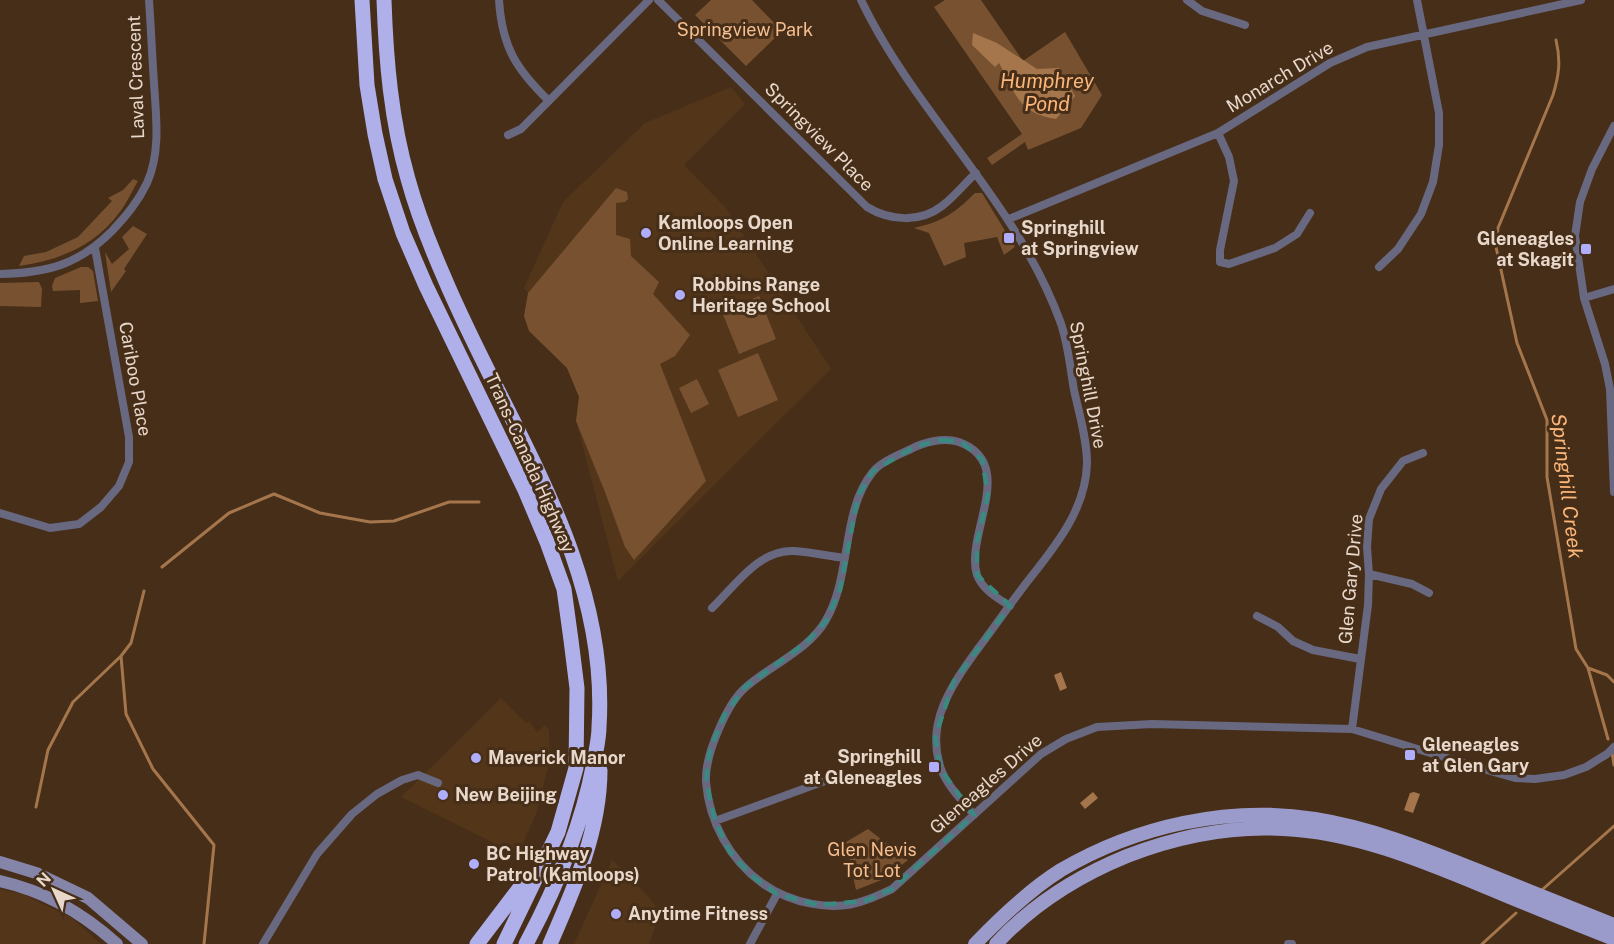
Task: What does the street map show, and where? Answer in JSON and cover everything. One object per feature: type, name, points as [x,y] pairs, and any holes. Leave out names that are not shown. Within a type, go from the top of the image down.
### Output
[{"type":"highway","name":"Trans-Canada Highway","points":[[362,0],[367,86],[375,134],[385,179],[403,233],[426,286],[525,490],[564,589],[577,688],[576,768],[558,832],[504,944]]},
{"type":"highway","name":"Trans-Canada Highway","points":[[384,0],[388,83],[408,179],[445,279],[543,484],[585,589],[596,639],[600,687],[599,729],[590,786],[572,847],[550,898],[526,944]]},
{"type":"highway","points":[[550,944],[586,853],[600,795],[599,729]]},
{"type":"highway","points":[[477,944],[506,908],[558,832]]},
{"type":"main road","points":[[975,944],[1024,897],[1096,851],[1182,823],[1252,815],[1314,819],[1372,832],[1454,861],[1614,926]]},
{"type":"main road","points":[[996,944],[1034,909],[1068,885],[1104,866],[1152,846],[1221,832],[1252,829],[1311,832],[1398,854],[1449,872],[1614,939]]},
{"type":"main road","points":[[0,862],[36,873],[88,898],[142,944]]},
{"type":"main road","points":[[0,880],[60,902],[95,925],[117,944]]},
{"type":"street","name":"Laval Crescent","points":[[0,274],[32,273],[67,263],[95,248],[132,210],[147,182],[157,134],[149,0]]},
{"type":"street","points":[[499,0],[501,25],[510,52],[525,77],[549,101]]},
{"type":"street","points":[[508,135],[521,129],[649,0]]},
{"type":"street","name":"Springview Place","points":[[658,0],[867,207],[880,215],[893,218],[911,217],[931,212],[942,206],[976,173]]},
{"type":"street","name":"Springhill Drive","points":[[861,0],[878,34],[906,78],[1009,219],[1046,288],[1061,324],[1087,463],[1082,494],[1065,533],[954,681],[941,710],[935,737],[941,770],[951,787],[974,814]]},
{"type":"street","points":[[1187,0],[1202,11],[1245,25]]},
{"type":"street","points":[[1379,267],[1398,249],[1421,214],[1433,182],[1439,145],[1439,114],[1417,0]]},
{"type":"street","name":"Monarch Drive","points":[[1009,219],[1218,133],[1330,63],[1367,47],[1581,0]]},
{"type":"street","points":[[1614,126],[1592,169],[1580,202],[1575,236],[1584,298],[1610,389],[1614,492]]},
{"type":"street","points":[[1218,133],[1229,157],[1234,181],[1220,250],[1220,262],[1229,264],[1275,248],[1297,234],[1310,213]]},
{"type":"street","name":"Cariboo Place","points":[[0,513],[50,528],[79,524],[101,507],[119,486],[129,462],[129,437],[95,248]]},
{"type":"street","points":[[1584,298],[1614,289]]},
{"type":"street","name":"Gleneagles Drive","points":[[1010,606],[983,585],[977,575],[975,560],[988,495],[988,475],[982,459],[972,449],[961,442],[942,440],[925,443],[897,456],[873,471],[858,496],[840,590],[826,621],[807,642],[744,688],[724,716],[710,750],[706,781],[715,821],[730,852],[752,876],[777,894],[818,905],[851,904],[865,901],[892,889],[1041,754],[1066,739],[1097,727],[1152,724],[1352,729],[1483,769],[1515,777],[1535,779],[1564,776],[1586,767],[1614,747]]},
{"type":"street","name":"Glen Gary Drive","points":[[1352,729],[1368,605],[1369,519],[1381,489],[1403,461],[1423,453]]},
{"type":"street","points":[[712,608],[761,559],[774,554],[792,551],[845,558]]},
{"type":"street","points":[[1369,574],[1412,584],[1429,593]]},
{"type":"street","points":[[1257,616],[1278,627],[1293,641],[1312,650],[1360,659]]},
{"type":"street","points":[[263,944],[316,854],[352,814],[377,794],[402,780],[418,775],[438,783]]},
{"type":"street","points":[[715,821],[825,782]]},
{"type":"street","points":[[750,944],[777,894]]},
{"type":"highlighted area","points":[[942,440],[961,442],[982,459],[988,495],[977,542],[977,575],[1010,606],[954,681],[935,737],[941,770],[974,815],[892,889],[865,901],[818,905],[777,894],[752,876],[730,852],[715,821],[706,781],[710,750],[724,716],[744,688],[807,642],[826,621],[840,590],[858,496],[873,471],[916,446]]},
{"type":"shaded area","points":[[731,87],[745,104],[684,165],[726,208],[831,369],[618,581],[576,421],[579,397],[567,368],[529,331],[524,316],[528,293],[524,288],[563,202],[645,123]]},
{"type":"shaded area","points":[[501,698],[526,723],[529,721],[537,732],[545,725],[549,730],[550,760],[536,814],[518,855],[401,797]]},
{"type":"shaded area","points":[[612,860],[649,897],[660,912],[649,944],[574,944]]},
{"type":"shaded area","points":[[0,889],[23,894],[72,918],[101,944],[0,944]]},
{"type":"green space","name":"Springview Park","points":[[711,0],[752,0],[782,31],[746,66],[695,15]]},
{"type":"green space","points":[[945,0],[981,0],[1023,61],[1065,32],[1102,95],[1081,128],[1028,150],[1025,142],[992,165],[987,158],[1022,134],[934,7]]},
{"type":"green space","points":[[133,179],[138,181],[124,205],[99,234],[61,256],[19,266],[24,256],[46,252],[78,237],[112,201],[108,198],[123,190]]},
{"type":"green space","points":[[616,188],[627,192],[628,199],[625,202],[616,203],[616,235],[630,239],[631,256],[659,282],[653,294],[690,335],[675,356],[660,364],[706,481],[634,560],[625,547],[576,421],[579,397],[567,368],[529,331],[524,316],[528,293]]},
{"type":"green space","points":[[975,193],[982,193],[1015,247],[1004,255],[997,237],[964,243],[966,257],[944,266],[929,233],[914,228],[948,216]]},
{"type":"green space","points":[[133,226],[147,234],[111,292],[105,252],[112,264],[129,249],[122,237]]},
{"type":"green space","points":[[81,267],[88,267],[93,271],[98,301],[80,303],[80,290],[53,291],[55,278]]},
{"type":"green space","points":[[39,282],[42,289],[41,307],[0,306],[0,283]]},
{"type":"green space","points":[[759,296],[776,339],[739,354],[722,312]]},
{"type":"green space","points":[[758,353],[778,400],[738,417],[718,370]]},
{"type":"green space","points":[[697,379],[709,404],[691,413],[679,388]]},
{"type":"green space","name":"Glen Nevis Tot Lot","points":[[868,829],[908,860],[884,879],[856,890],[846,842]]},
{"type":"water","name":"Humphrey Pond","points":[[973,33],[997,43],[1037,69],[1059,68],[1075,96],[1056,119],[1033,112],[1014,93],[999,63],[995,67],[972,45]]},
{"type":"water","points":[[1061,672],[1067,688],[1060,691],[1054,675]]},
{"type":"water","points":[[1093,792],[1098,798],[1085,809],[1080,803]]},
{"type":"water","points":[[1410,793],[1420,794],[1413,813],[1404,810]]},
{"type":"waterway","name":"Springhill Creek","points":[[1556,40],[1559,68],[1553,95],[1498,228],[1496,247],[1517,343],[1547,420],[1547,477],[1576,649],[1588,668],[1607,675],[1614,682]]},
{"type":"waterway","points":[[162,567],[229,513],[274,494],[320,513],[370,522],[394,521],[449,502],[479,502]]},
{"type":"waterway","points":[[36,807],[48,750],[73,702],[121,656],[131,643],[144,591]]},
{"type":"waterway","points":[[121,656],[126,714],[153,769],[214,845],[204,944]]},
{"type":"waterway","points":[[1588,668],[1608,739]]},
{"type":"waterway","points":[[1612,752],[1614,765]]},
{"type":"waterway","points":[[1543,889],[1614,826]]},
{"type":"waterway","name":"Springhill Creek","points":[[1482,944],[1516,913]]},
{"type":"place","name":"Kamloops Open Online Learning","points":[[646,233]]},
{"type":"place","name":"Springhill at Springview","points":[[1009,238]]},
{"type":"place","name":"Gleneagles at Skagit","points":[[1586,249]]},
{"type":"place","name":"Robbins Range Heritage School","points":[[680,295]]},
{"type":"place","name":"Gleneagles at Glen Gary","points":[[1410,755]]},
{"type":"place","name":"Maverick Manor","points":[[476,758]]},
{"type":"place","name":"Springhill at Gleneagles","points":[[934,767]]},
{"type":"place","name":"New Beijing","points":[[443,795]]},
{"type":"place","name":"BC Highway Patrol (Kamloops)","points":[[474,864]]},
{"type":"place","name":"Anytime Fitness","points":[[616,914]]}]
